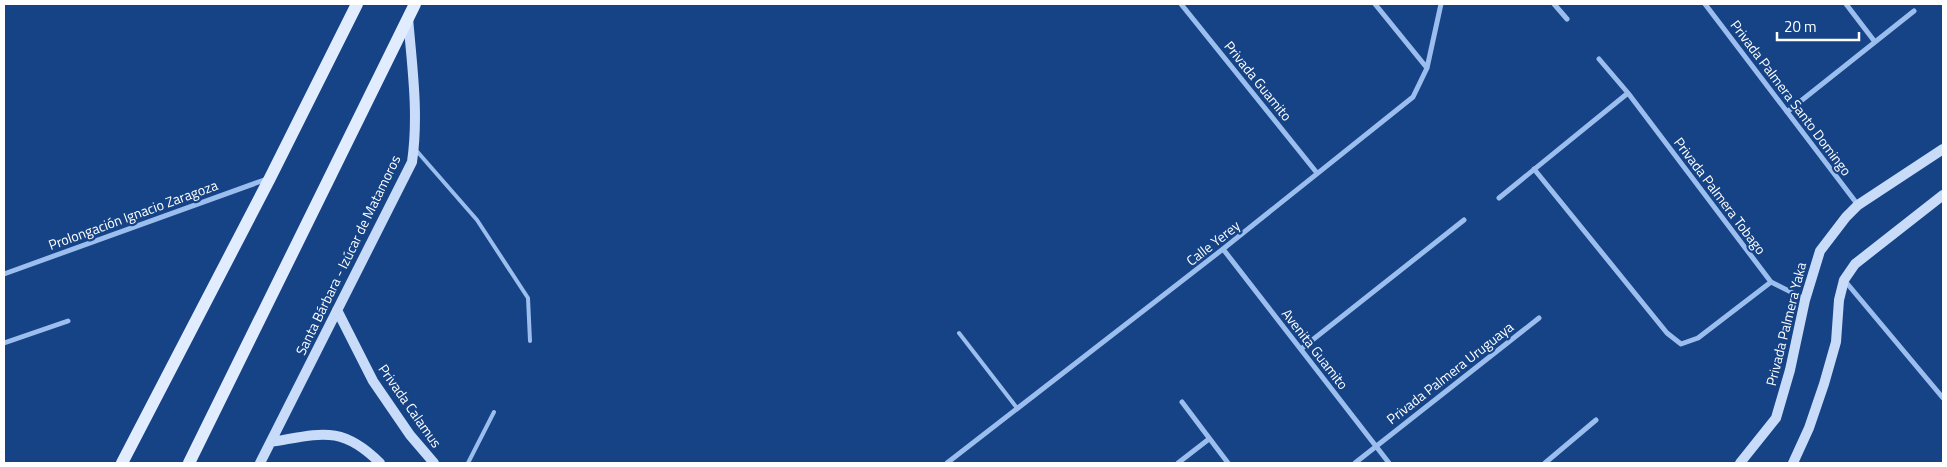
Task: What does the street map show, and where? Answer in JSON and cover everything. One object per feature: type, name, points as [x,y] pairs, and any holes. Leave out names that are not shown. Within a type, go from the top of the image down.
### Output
[{"type":"main road","points":[[122,463],[270,178],[356,4]]},
{"type":"main road","points":[[189,463],[415,4]]},
{"type":"street","name":"Privada Guamito","points":[[1181,4],[1317,173]]},
{"type":"street","points":[[1375,4],[1427,68]]},
{"type":"street","name":"Calle Yerey","points":[[947,463],[1223,249],[1413,97],[1427,68],[1441,4]]},
{"type":"street","points":[[1554,4],[1566,20]]},
{"type":"street","name":"Privada Palmera Santo Domingo","points":[[1705,4],[1858,205]]},
{"type":"street","points":[[1846,4],[1875,42]]},
{"type":"street","points":[[1787,112],[1914,11]]},
{"type":"street","name":"Santa Bárbara - Izúcar de Matamoros","points":[[260,463],[412,162],[415,100],[408,18]]},
{"type":"street","name":"Privada Palmera Tobago","points":[[1599,59],[1628,93],[1772,282],[1805,300]]},
{"type":"street","points":[[1499,198],[1628,93]]},
{"type":"street","name":"Privada Palmera Yaka","points":[[1740,463],[1776,418],[1790,370],[1805,300],[1820,251],[1846,217],[1858,205],[1943,149]]},
{"type":"street","points":[[1534,169],[1667,333],[1681,344],[1698,338],[1772,282]]},
{"type":"street","name":"Prolongación Ignacio Zaragoza","points":[[4,274],[270,178]]},
{"type":"street","points":[[1793,463],[1809,428],[1836,342],[1839,300],[1844,280],[1855,264],[1943,195]]},
{"type":"street","points":[[1301,350],[1464,220]]},
{"type":"street","name":"Avenita Guamito","points":[[1223,249],[1389,463]]},
{"type":"street","points":[[1844,280],[1943,398]]},
{"type":"street","name":"Privada Calamus","points":[[337,310],[372,381],[410,435],[434,463]]},
{"type":"street","name":"Privada Palmera Uruguaya","points":[[1355,463],[1539,318]]},
{"type":"street","points":[[4,343],[68,321]]},
{"type":"street","points":[[1182,402],[1228,463]]},
{"type":"street","points":[[1545,463],[1596,420]]},
{"type":"street","points":[[271,442],[323,433],[351,439],[380,463]]},
{"type":"street","points":[[1178,463],[1209,439]]},
{"type":"lane","points":[[414,148],[477,220],[528,298],[530,341]]},
{"type":"lane","points":[[959,333],[1017,408]]},
{"type":"lane","points":[[468,463],[494,412]]}]
